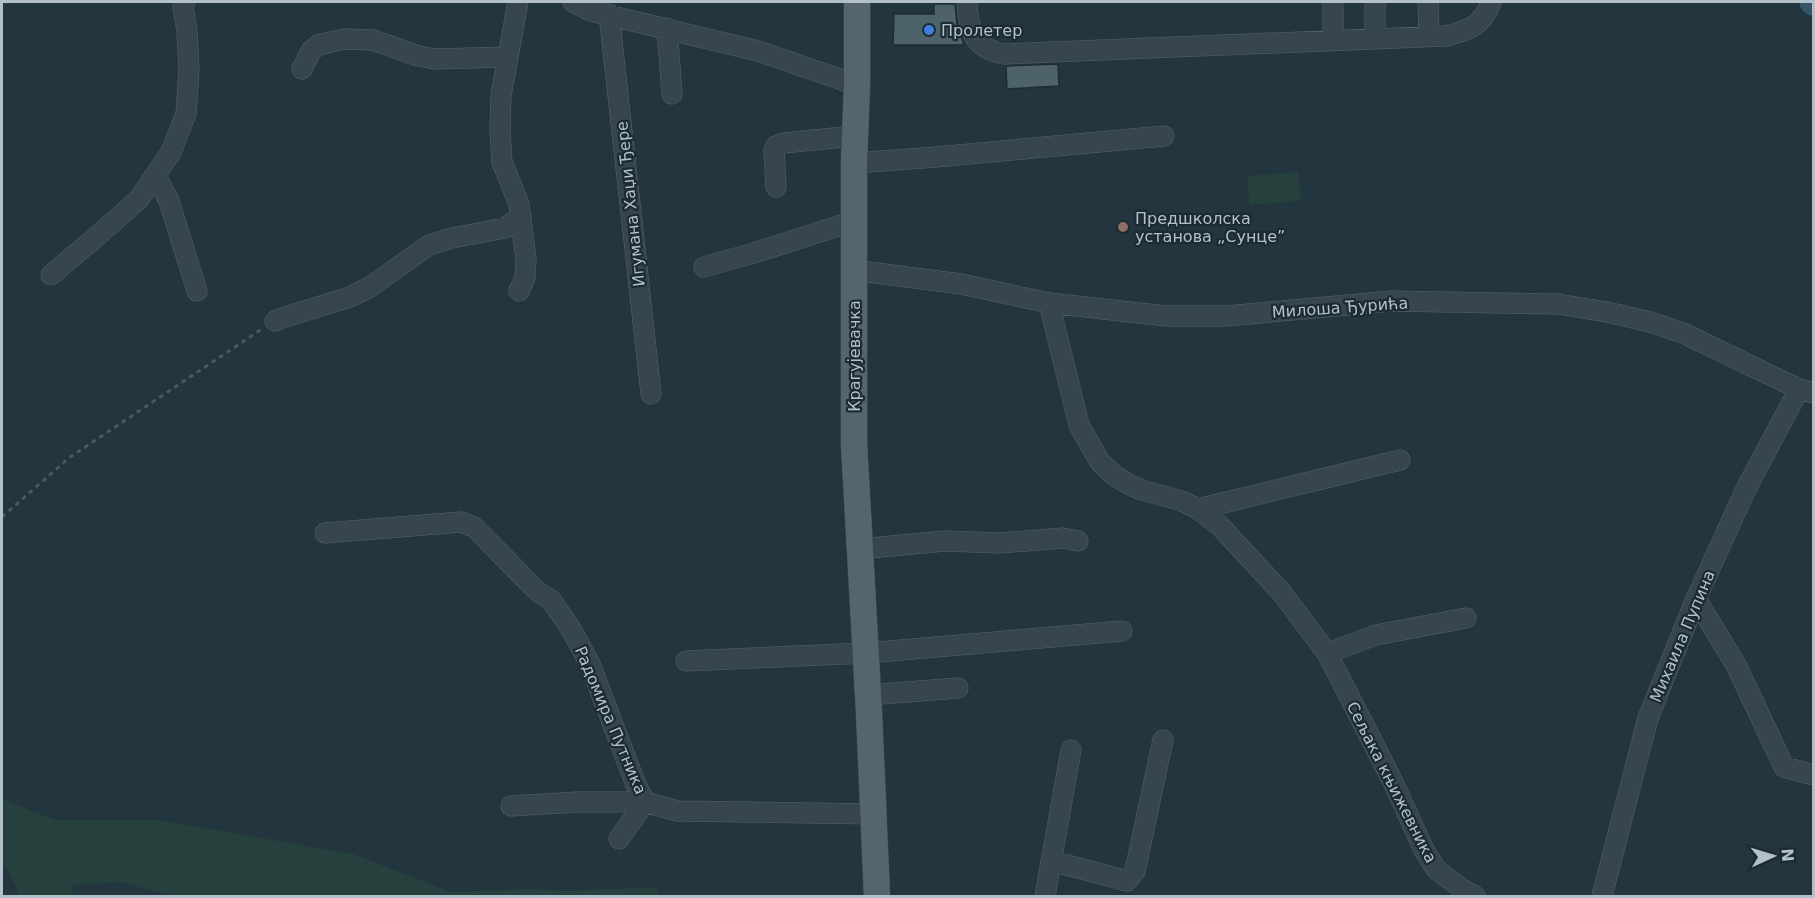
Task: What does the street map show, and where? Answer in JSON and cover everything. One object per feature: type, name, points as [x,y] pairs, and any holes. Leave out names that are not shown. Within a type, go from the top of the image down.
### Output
[{"type":"main road","name":"Крагујевачка","points":[[856,2],[854,443],[877,897]]},
{"type":"street","points":[[518,2],[501,95],[501,162],[519,204],[521,216],[526,260],[525,278],[519,291]]},
{"type":"street","points":[[573,2],[609,15],[758,51],[857,85]]},
{"type":"street","points":[[967,2],[968,20],[977,41],[993,52],[1004,54],[1446,36],[1474,27],[1487,12],[1491,2]]},
{"type":"street","points":[[1333,2],[1333,40]]},
{"type":"street","points":[[1375,2],[1375,39]]},
{"type":"street","points":[[1428,2],[1429,36]]},
{"type":"street","points":[[51,275],[139,199],[171,152],[186,114],[189,70],[187,31],[179,3]]},
{"type":"street","name":"Игумана Хаџи Ђере","points":[[609,15],[651,394]]},
{"type":"street","points":[[667,28],[672,94]]},
{"type":"street","points":[[302,69],[311,51],[318,45],[344,39],[373,40],[418,56],[435,59],[507,57]]},
{"type":"street","points":[[776,187],[774,150],[776,146],[783,143],[855,136]]},
{"type":"street","points":[[854,163],[1164,136]]},
{"type":"street","points":[[156,176],[169,201],[197,291]]},
{"type":"street","points":[[275,321],[350,297],[370,287],[429,245],[452,238],[505,228],[521,216]]},
{"type":"street","points":[[704,267],[754,254],[854,221]]},
{"type":"street","name":"Милоша Ђурића","points":[[854,270],[961,284],[1049,303],[1166,316],[1226,316],[1392,301],[1558,304],[1607,312],[1650,322],[1683,333],[1806,391]]},
{"type":"street","name":"Сељака књижевника","points":[[1049,303],[1079,425],[1100,462],[1114,476],[1130,485],[1182,501],[1198,509],[1221,527],[1282,593],[1327,653],[1388,772],[1424,850],[1436,869],[1475,897]]},
{"type":"street","name":"Михаила Пупина","points":[[1602,897],[1648,718],[1696,599],[1746,489],[1806,391]]},
{"type":"street","points":[[1198,509],[1400,460]]},
{"type":"street","name":"Радомира Путника","points":[[325,533],[461,522],[474,527],[537,591],[550,600],[571,629],[590,664],[636,785],[645,802],[678,811],[874,814]]},
{"type":"street","points":[[860,549],[945,541],[999,543],[1063,538],[1078,541]]},
{"type":"street","points":[[1696,599],[1736,665],[1784,767],[1814,776]]},
{"type":"street","points":[[1327,653],[1376,635],[1466,618]]},
{"type":"street","points":[[686,660],[866,653],[1122,631]]},
{"type":"street","points":[[868,695],[958,688]]},
{"type":"street","points":[[1052,861],[1127,880],[1135,871],[1163,740]]},
{"type":"street","points":[[1045,897],[1071,750]]},
{"type":"street","points":[[511,806],[577,802],[645,802]]},
{"type":"street","points":[[619,839],[645,802]]},
{"type":"path","points":[[2,517],[70,457],[169,389],[275,321]]},
{"type":"green space","points":[[1298,172],[1301,201],[1249,205],[1248,176]]},
{"type":"green space","points":[[2,799],[56,820],[159,820],[353,854],[451,892],[658,887],[659,896],[172,896],[121,882],[73,885],[72,896],[20,896],[6,865],[2,865]]},
{"type":"building","name":"Пролетер","points":[[934,4],[955,4],[957,24],[964,45],[893,45],[894,14],[934,14]]},
{"type":"building","points":[[1058,64],[1059,86],[1007,89],[1006,66]]},
{"type":"place","name":"Пролетер","points":[[929,30]]},
{"type":"place","name":"Предшколска установа „Сунце”","points":[[1123,227]]}]
